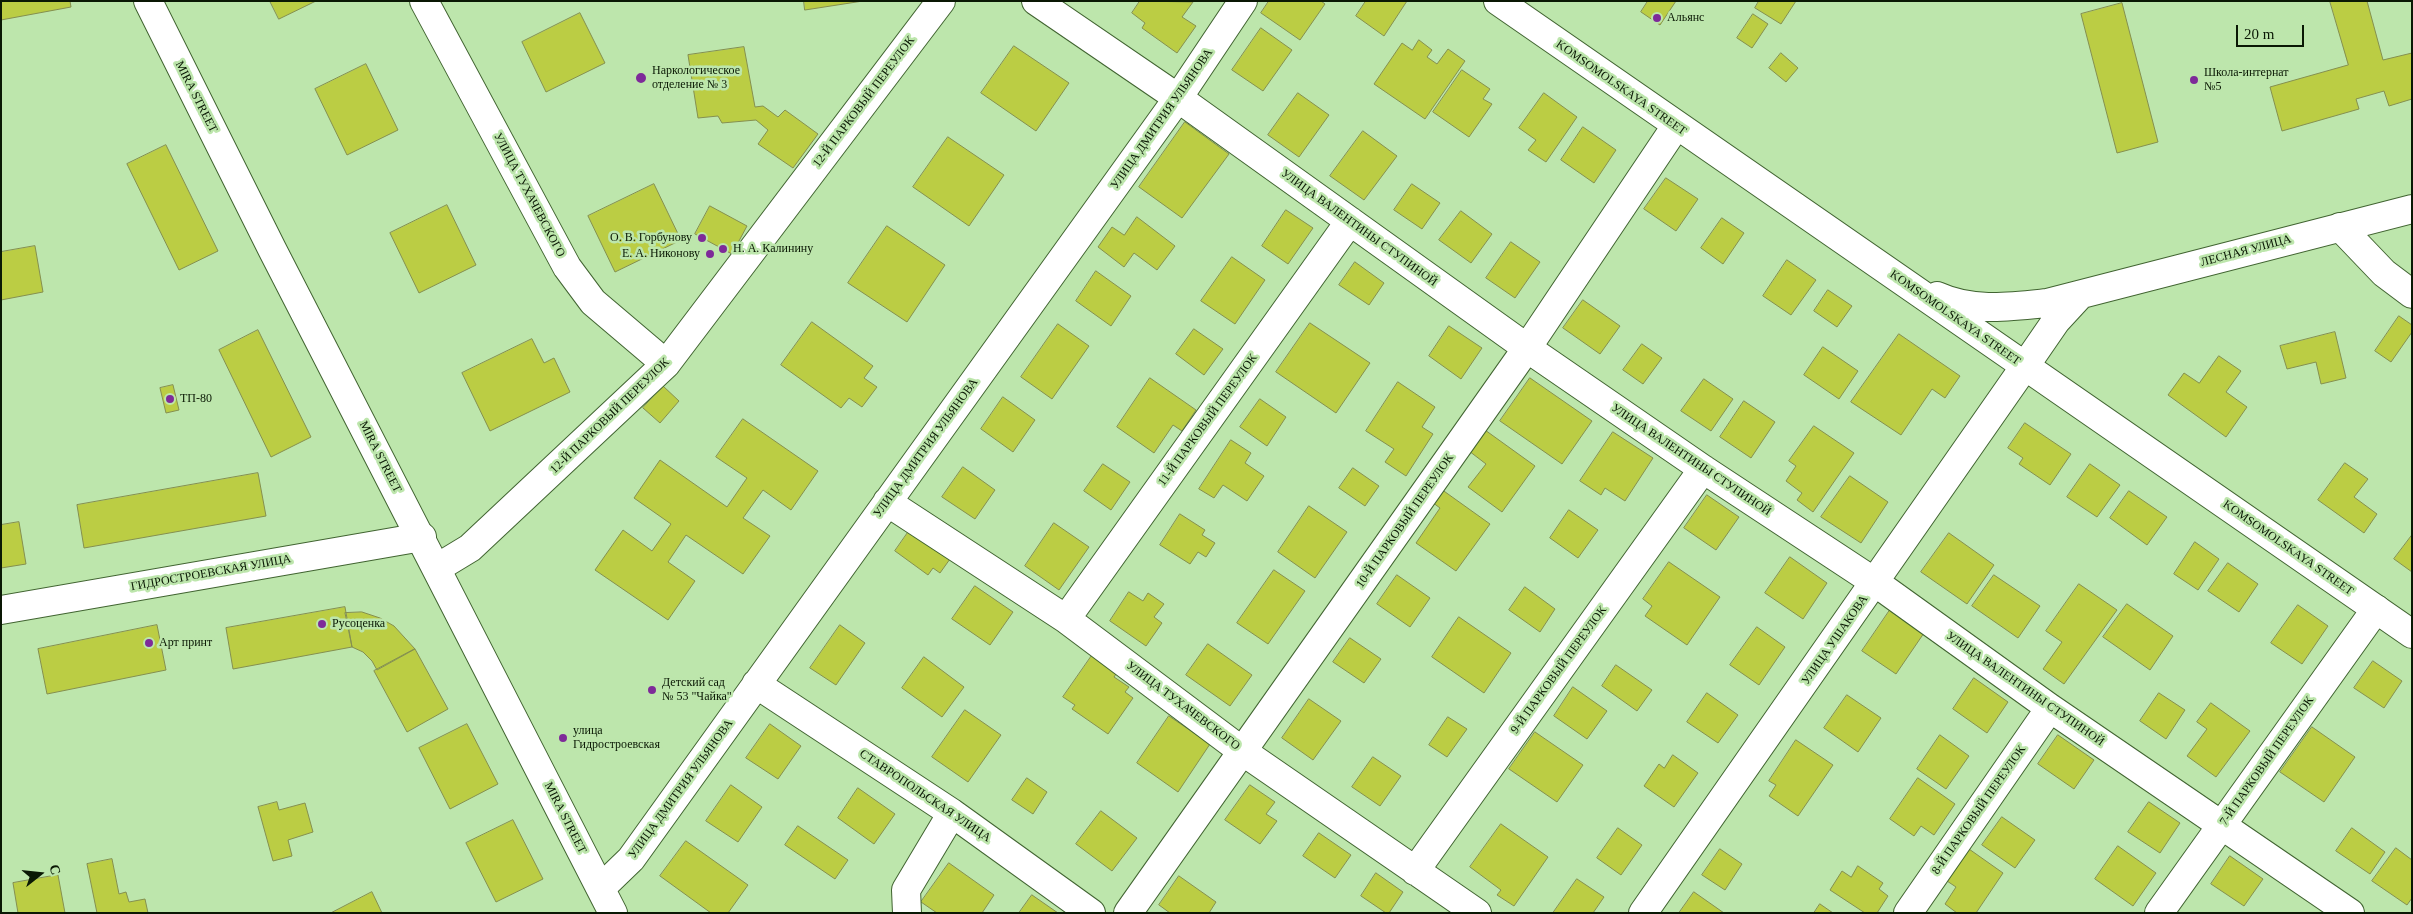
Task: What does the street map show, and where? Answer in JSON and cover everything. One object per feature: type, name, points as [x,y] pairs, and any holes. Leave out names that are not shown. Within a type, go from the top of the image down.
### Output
[{"type":"street","name":"MIRA STREET","points":[[148,1],[272,249],[422,537],[613,913]]},
{"type":"street","name":"УЛИЦА ТУХАЧЕВСКОГО","points":[[424,1],[567,267],[593,302],[666,364]]},
{"type":"street","name":"12-Й ПАРКОВЫЙ ПЕРЕУЛОК","points":[[437,568],[470,548],[666,364],[940,1]]},
{"type":"street","name":"УЛИЦА ВАЛЕНТИНЫ СТУПИНОЙ","points":[[1036,1],[1178,98],[1527,348],[1703,469],[1876,583],[2050,708],[2350,913]]},
{"type":"street","name":"УЛИЦА ДМИТРИЯ УЛЬЯНОВА","points":[[601,888],[631,860],[1178,98],[1243,1]]},
{"type":"street","name":"KOMSOMOLSKAYA STREET","points":[[1498,1],[2412,634]]},
{"type":"street","name":"10-Й ПАРКОВЫЙ ПЕРЕУЛОК","points":[[1128,913],[1527,348],[1676,126]]},
{"type":"street","name":"ЛЕСНАЯ УЛИЦА","points":[[1895,276],[1942,298],[1976,308],[2006,308],[2046,303],[2080,296],[2340,226],[2412,209]]},
{"type":"street","name":"11-Й ПАРКОВЫЙ ПЕРЕУЛОК","points":[[1066,619],[1350,221]]},
{"type":"street","points":[[2340,226],[2384,273],[2412,294]]},
{"type":"street","name":"УЛИЦА УШАКОВА","points":[[1643,913],[1876,583],[2056,320],[2080,296]]},
{"type":"street","name":"9-Й ПАРКОВЫЙ ПЕРЕУЛОК","points":[[1415,871],[1703,469]]},
{"type":"street","name":"УЛИЦА ТУХАЧЕВСКОГО","points":[[887,502],[1066,619],[1242,750],[1477,913]]},
{"type":"street","name":"ГИДРОСТРОЕВСКАЯ УЛИЦА","points":[[1,610],[422,537]]},
{"type":"street","name":"7-Й ПАРКОВЫЙ ПЕРЕУЛОК","points":[[2159,913],[2376,609]]},
{"type":"street","name":"СТАВРОПОЛЬСКАЯ УЛИЦА","points":[[756,684],[952,813],[1091,913]]},
{"type":"street","name":"8-Й ПАРКОВЫЙ ПЕРЕУЛОК","points":[[1908,913],[2050,708]]},
{"type":"street","points":[[907,913],[906,890],[952,813]]},
{"type":"building","points":[[1,1],[70,1],[71,7],[1,20]]},
{"type":"building","points":[[270,1],[316,1],[279,19]]},
{"type":"building","points":[[804,1],[863,1],[805,10]]},
{"type":"building","points":[[1140,1],[1193,2],[1182,17],[1196,26],[1177,53],[1142,28],[1145,23],[1132,13]]},
{"type":"building","points":[[1269,1],[1321,1],[1325,4],[1300,40],[1261,13]]},
{"type":"building","points":[[1366,1],[1407,1],[1384,36],[1356,16]]},
{"type":"building","name":"Альянс","points":[[1648,1],[1676,1],[1660,25],[1641,12]]},
{"type":"building","points":[[1759,1],[1796,1],[1781,24],[1755,8]]},
{"type":"building","points":[[2330,1],[2367,1],[2383,60],[2412,53],[2412,99],[2389,106],[2384,91],[2356,99],[2359,109],[2282,131],[2270,87],[2348,65]]},
{"type":"building","points":[[2122,3],[2158,142],[2117,153],[2081,14]]},
{"type":"building","points":[[580,13],[605,63],[546,92],[522,42]]},
{"type":"building","points":[[1753,14],[1768,24],[1752,48],[1737,38]]},
{"type":"building","points":[[1261,28],[1292,50],[1263,91],[1232,70]]},
{"type":"building","points":[[1419,40],[1432,50],[1427,57],[1437,64],[1448,49],[1465,61],[1425,119],[1374,84],[1402,43],[1412,50]]},
{"type":"building","points":[[1014,46],[1069,83],[1036,131],[981,93]]},
{"type":"building","points":[[744,47],[755,107],[763,106],[778,117],[785,110],[818,134],[793,168],[758,144],[768,130],[756,120],[722,123],[718,116],[698,118],[688,55]]},
{"type":"building","points":[[1781,53],[1798,68],[1786,82],[1769,68]]},
{"type":"building","points":[[366,64],[398,130],[347,155],[315,89]]},
{"type":"building","points":[[1462,70],[1490,89],[1483,99],[1492,104],[1469,137],[1433,112]]},
{"type":"building","points":[[1298,93],[1329,115],[1299,157],[1268,135]]},
{"type":"building","points":[[1544,93],[1577,117],[1546,162],[1528,150],[1536,140],[1519,128]]},
{"type":"building","points":[[1185,122],[1229,154],[1182,218],[1139,187]]},
{"type":"building","points":[[1583,127],[1616,150],[1594,183],[1561,160]]},
{"type":"building","points":[[1363,131],[1397,156],[1364,200],[1330,176]]},
{"type":"building","points":[[948,137],[1004,175],[969,226],[913,187]]},
{"type":"building","points":[[166,145],[218,251],[179,270],[127,164]]},
{"type":"building","points":[[1666,178],[1698,199],[1676,231],[1644,209]]},
{"type":"building","points":[[654,184],[681,240],[615,272],[588,216]]},
{"type":"building","points":[[1412,184],[1440,203],[1422,229],[1394,210]]},
{"type":"building","points":[[447,205],[476,265],[419,293],[390,233]]},
{"type":"building","points":[[710,206],[747,226],[732,254],[695,234]]},
{"type":"building","points":[[1286,210],[1313,228],[1288,264],[1262,246]]},
{"type":"building","points":[[1461,211],[1492,234],[1471,263],[1439,240]]},
{"type":"building","points":[[1137,217],[1175,246],[1157,270],[1134,253],[1124,267],[1098,247],[1112,227],[1124,235]]},
{"type":"building","points":[[1722,218],[1744,233],[1723,264],[1701,248]]},
{"type":"building","points":[[887,226],[945,265],[907,322],[848,283]]},
{"type":"building","points":[[1511,242],[1540,262],[1515,298],[1486,278]]},
{"type":"building","points":[[35,246],[43,292],[1,300],[1,252]]},
{"type":"building","points":[[1232,257],[1265,280],[1235,324],[1201,301]]},
{"type":"building","points":[[1787,260],[1816,280],[1791,315],[1763,296]]},
{"type":"building","points":[[1355,262],[1384,283],[1369,305],[1339,285]]},
{"type":"building","points":[[1096,271],[1131,296],[1111,326],[1076,301]]},
{"type":"building","points":[[1828,290],[1852,306],[1837,327],[1814,311]]},
{"type":"building","points":[[1583,300],[1620,326],[1600,354],[1563,328]]},
{"type":"building","points":[[2399,316],[2412,325],[2412,332],[2391,362],[2375,351]]},
{"type":"building","points":[[812,322],[873,366],[864,378],[877,387],[862,407],[849,398],[841,408],[781,365]]},
{"type":"building","points":[[1310,323],[1370,363],[1336,413],[1276,372]]},
{"type":"building","points":[[1058,324],[1089,346],[1052,399],[1021,377]]},
{"type":"building","points":[[1449,326],[1482,348],[1461,379],[1429,356]]},
{"type":"building","points":[[1194,329],[1223,349],[1204,375],[1176,354]]},
{"type":"building","points":[[258,330],[311,437],[271,457],[219,350]]},
{"type":"building","points":[[2335,332],[2346,378],[2321,384],[2316,362],[2287,369],[2280,346]]},
{"type":"building","points":[[1899,334],[1960,376],[1945,398],[1932,389],[1901,435],[1851,402]]},
{"type":"building","points":[[532,339],[544,363],[554,358],[570,392],[490,431],[462,373]]},
{"type":"building","points":[[1642,344],[1662,358],[1643,384],[1623,370]]},
{"type":"building","points":[[1823,347],[1858,371],[1839,399],[1804,375]]},
{"type":"building","points":[[2219,356],[2241,371],[2226,392],[2247,407],[2226,437],[2168,395],[2184,373],[2199,383]]},
{"type":"building","points":[[1150,378],[1196,410],[1182,431],[1173,425],[1154,453],[1117,427]]},
{"type":"building","points":[[1530,378],[1592,421],[1562,464],[1500,421]]},
{"type":"building","points":[[1704,379],[1733,399],[1711,431],[1681,411]]},
{"type":"building","points":[[1398,382],[1435,407],[1422,427],[1433,434],[1406,476],[1385,462],[1394,449],[1366,431]]},
{"type":"building","name":"ТП-80","points":[[173,385],[179,410],[166,413],[160,388]]},
{"type":"building","points":[[663,386],[679,401],[660,423],[643,408]]},
{"type":"building","points":[[1003,397],[1035,420],[1013,452],[981,429]]},
{"type":"building","points":[[1260,399],[1286,417],[1267,446],[1240,427]]},
{"type":"building","points":[[1744,401],[1775,422],[1751,458],[1720,437]]},
{"type":"building","points":[[743,419],[818,471],[791,510],[763,490],[743,518],[770,536],[743,574],[686,535],[668,562],[695,581],[668,620],[595,570],[623,530],[652,551],[671,524],[634,498],[660,460],[727,507],[747,478],[716,457]]},
{"type":"building","points":[[2025,423],[2071,454],[2050,485],[2019,464],[2023,458],[2008,448]]},
{"type":"building","points":[[1814,426],[1854,453],[1813,512],[1797,500],[1802,493],[1786,481],[1796,466],[1789,461]]},
{"type":"building","points":[[1485,430],[1535,466],[1502,512],[1468,487],[1486,464],[1469,451]]},
{"type":"building","points":[[1613,432],[1653,458],[1625,501],[1605,488],[1601,495],[1580,481]]},
{"type":"building","points":[[1231,440],[1251,453],[1245,463],[1264,476],[1247,501],[1223,485],[1214,498],[1199,489]]},
{"type":"building","points":[[2345,463],[2368,479],[2354,497],[2377,514],[2364,533],[2318,500]]},
{"type":"building","points":[[1103,464],[1130,482],[1111,510],[1084,491]]},
{"type":"building","points":[[2090,464],[2120,485],[2097,517],[2067,497]]},
{"type":"building","points":[[963,467],[995,490],[975,519],[942,497]]},
{"type":"building","points":[[1353,468],[1379,486],[1365,506],[1339,488]]},
{"type":"building","points":[[258,473],[266,516],[84,548],[77,505]]},
{"type":"building","points":[[1850,476],[1888,502],[1861,543],[1821,517]]},
{"type":"building","points":[[1441,489],[1490,524],[1456,571],[1416,543],[1440,508],[1432,502]]},
{"type":"building","points":[[2129,491],[2167,517],[2147,545],[2110,518]]},
{"type":"building","points":[[1707,495],[1739,517],[1716,550],[1684,528]]},
{"type":"building","points":[[1309,506],[1347,532],[1315,578],[1278,552]]},
{"type":"building","points":[[1569,510],[1598,530],[1578,558],[1550,538]]},
{"type":"building","points":[[1180,514],[1205,530],[1202,535],[1215,543],[1206,557],[1198,552],[1190,564],[1160,545]]},
{"type":"building","points":[[19,522],[26,564],[1,568],[1,525]]},
{"type":"building","points":[[1054,523],[1089,547],[1059,590],[1025,566]]},
{"type":"building","points":[[909,531],[950,559],[940,573],[933,568],[928,575],[895,551]]},
{"type":"building","points":[[1949,533],[1994,565],[1967,604],[1921,572]]},
{"type":"building","points":[[2412,535],[2412,572],[2394,559]]},
{"type":"building","points":[[2195,542],[2219,559],[2198,590],[2174,574]]},
{"type":"building","points":[[1790,557],[1827,583],[1803,619],[1765,593]]},
{"type":"building","points":[[1669,562],[1720,597],[1687,645],[1645,616],[1652,606],[1643,599]]},
{"type":"building","points":[[2228,563],[2258,584],[2239,612],[2208,591]]},
{"type":"building","points":[[1274,570],[1305,591],[1268,644],[1237,623]]},
{"type":"building","points":[[1397,575],[1430,598],[1410,627],[1377,604]]},
{"type":"building","points":[[1994,575],[2040,606],[2018,638],[1972,606]]},
{"type":"building","points":[[2079,584],[2117,610],[2064,684],[2043,669],[2062,642],[2046,631]]},
{"type":"building","points":[[975,586],[1013,612],[990,645],[952,619]]},
{"type":"building","points":[[1525,587],[1555,609],[1540,632],[1509,610]]},
{"type":"building","points":[[1129,592],[1143,601],[1148,593],[1164,604],[1154,617],[1162,623],[1146,646],[1110,621]]},
{"type":"building","points":[[2127,604],[2173,636],[2150,670],[2103,637]]},
{"type":"building","points":[[2298,605],[2328,626],[2302,664],[2271,643]]},
{"type":"building","points":[[345,607],[352,647],[233,669],[226,628]]},
{"type":"building","points":[[1890,610],[1924,633],[1896,674],[1862,651]]},
{"type":"building","points":[[362,612],[380,618],[394,626],[415,649],[377,670],[372,661],[363,652],[352,647],[345,613]]},
{"type":"building","points":[[1459,617],[1511,653],[1484,693],[1432,657]]},
{"type":"building","points":[[157,625],[166,670],[47,694],[38,649]]},
{"type":"building","points":[[840,625],[865,643],[836,685],[810,668]]},
{"type":"building","points":[[1757,627],[1785,647],[1759,685],[1730,665]]},
{"type":"building","points":[[1350,638],[1381,659],[1364,683],[1333,662]]},
{"type":"building","points":[[1208,644],[1252,675],[1230,706],[1186,675]]},
{"type":"building","points":[[415,649],[448,709],[407,732],[374,671]]},
{"type":"building","points":[[1093,654],[1118,671],[1114,677],[1129,687],[1125,692],[1133,698],[1108,734],[1072,709],[1075,705],[1063,697]]},
{"type":"building","points":[[924,657],[964,687],[942,717],[902,688]]},
{"type":"building","points":[[2373,661],[2402,681],[2384,708],[2354,688]]},
{"type":"building","points":[[1616,665],[1652,690],[1637,711],[1602,686]]},
{"type":"building","points":[[1974,678],[2008,702],[1987,733],[1953,709]]},
{"type":"building","points":[[1573,687],[1607,711],[1587,739],[1554,716]]},
{"type":"building","points":[[1707,693],[1738,715],[1718,743],[1687,722]]},
{"type":"building","points":[[2159,693],[2185,710],[2166,739],[2140,721]]},
{"type":"building","points":[[1847,695],[1881,718],[1858,752],[1824,728]]},
{"type":"building","points":[[1309,699],[1341,721],[1313,760],[1282,738]]},
{"type":"building","points":[[2211,703],[2250,731],[2216,777],[2187,756],[2207,729],[2197,722]]},
{"type":"building","points":[[965,710],[1001,735],[968,782],[932,757]]},
{"type":"building","points":[[1169,716],[1210,744],[1178,792],[1137,763]]},
{"type":"building","points":[[1448,717],[1467,729],[1447,757],[1429,745]]},
{"type":"building","points":[[467,724],[498,784],[450,809],[419,748]]},
{"type":"building","points":[[770,724],[801,746],[778,779],[746,758]]},
{"type":"building","points":[[2312,727],[2355,757],[2324,802],[2280,772]]},
{"type":"building","points":[[1535,732],[1583,765],[1557,802],[1509,769]]},
{"type":"building","points":[[1940,735],[1969,756],[1946,789],[1917,769]]},
{"type":"building","points":[[2058,735],[2094,760],[2074,789],[2038,764]]},
{"type":"building","points":[[1796,740],[1833,765],[1798,816],[1769,796],[1776,785],[1769,781]]},
{"type":"building","points":[[1673,755],[1698,773],[1674,807],[1644,786],[1659,764],[1664,768]]},
{"type":"building","points":[[1373,757],[1401,776],[1380,806],[1352,787]]},
{"type":"building","points":[[1027,778],[1047,792],[1033,814],[1012,800]]},
{"type":"building","points":[[1918,778],[1955,804],[1934,835],[1921,826],[1914,836],[1890,819]]},
{"type":"building","points":[[731,785],[762,807],[738,842],[706,821]]},
{"type":"building","points":[[1250,785],[1275,802],[1266,814],[1277,821],[1260,844],[1225,820]]},
{"type":"building","points":[[858,788],[895,814],[874,844],[838,818]]},
{"type":"building","points":[[277,802],[279,810],[305,803],[313,832],[288,840],[292,856],[273,861],[258,807]]},
{"type":"building","points":[[2149,802],[2180,823],[2160,853],[2128,832]]},
{"type":"building","points":[[1101,811],[1137,838],[1112,871],[1076,844]]},
{"type":"building","points":[[2002,817],[2035,840],[2015,868],[1982,845]]},
{"type":"building","points":[[513,820],[543,879],[496,902],[466,843]]},
{"type":"building","points":[[1501,824],[1548,857],[1514,906],[1497,895],[1501,890],[1470,867]]},
{"type":"building","points":[[798,826],[848,860],[835,879],[785,845]]},
{"type":"building","points":[[1618,828],[1642,845],[1621,875],[1597,858]]},
{"type":"building","points":[[2352,828],[2385,852],[2370,874],[2336,851]]},
{"type":"building","points":[[1319,833],[1351,855],[1335,878],[1303,856]]},
{"type":"building","points":[[686,841],[748,885],[728,913],[711,913],[660,876]]},
{"type":"building","points":[[2118,846],[2156,873],[2133,906],[2095,879]]},
{"type":"building","points":[[2396,848],[2412,860],[2412,898],[2407,905],[2372,881]]},
{"type":"building","points":[[1720,849],[1742,864],[1725,890],[1702,875]]},
{"type":"building","points":[[1969,849],[2003,873],[1976,913],[1957,913],[1945,904],[1956,887],[1947,881]]},
{"type":"building","points":[[2230,856],[2263,879],[2244,906],[2211,884]]},
{"type":"building","points":[[112,859],[119,894],[126,892],[129,902],[145,899],[148,913],[97,913],[87,864]]},
{"type":"building","points":[[949,863],[994,895],[982,913],[937,913],[921,902]]},
{"type":"building","points":[[1858,866],[1883,883],[1879,889],[1888,896],[1877,913],[1865,913],[1830,890],[1842,871],[1851,877]]},
{"type":"building","points":[[1376,873],[1403,892],[1389,913],[1386,913],[1361,896]]},
{"type":"building","points":[[58,875],[65,913],[18,913],[13,883]]},
{"type":"building","points":[[1179,876],[1216,902],[1209,913],[1170,913],[1159,905]]},
{"type":"building","points":[[1577,879],[1604,897],[1593,913],[1553,913]]},
{"type":"building","points":[[372,892],[382,913],[331,913]]},
{"type":"building","points":[[1694,892],[1724,913],[1679,913]]},
{"type":"building","points":[[1032,895],[1058,913],[1019,913]]},
{"type":"building","points":[[1820,904],[1833,913],[1814,913]]},
{"type":"place","name":"Альянс","points":[[1657,18]]},
{"type":"place","name":"Наркологическое отделение № 3","points":[[641,78]]},
{"type":"place","name":"Школа-интернат №5","points":[[2194,80]]},
{"type":"place","name":"О. В. Горбунову","points":[[702,238]]},
{"type":"place","name":"Н. А. Калинину","points":[[723,249]]},
{"type":"place","name":"Е. А. Никонову","points":[[710,254]]},
{"type":"place","name":"ТП-80","points":[[170,399]]},
{"type":"place","name":"Русоценка","points":[[322,624]]},
{"type":"place","name":"Арт принт","points":[[149,643]]},
{"type":"place","name":"Детский сад № 53 \"Чайка\"","points":[[652,690]]},
{"type":"place","name":"улица Гидростроевская","points":[[563,738]]}]
